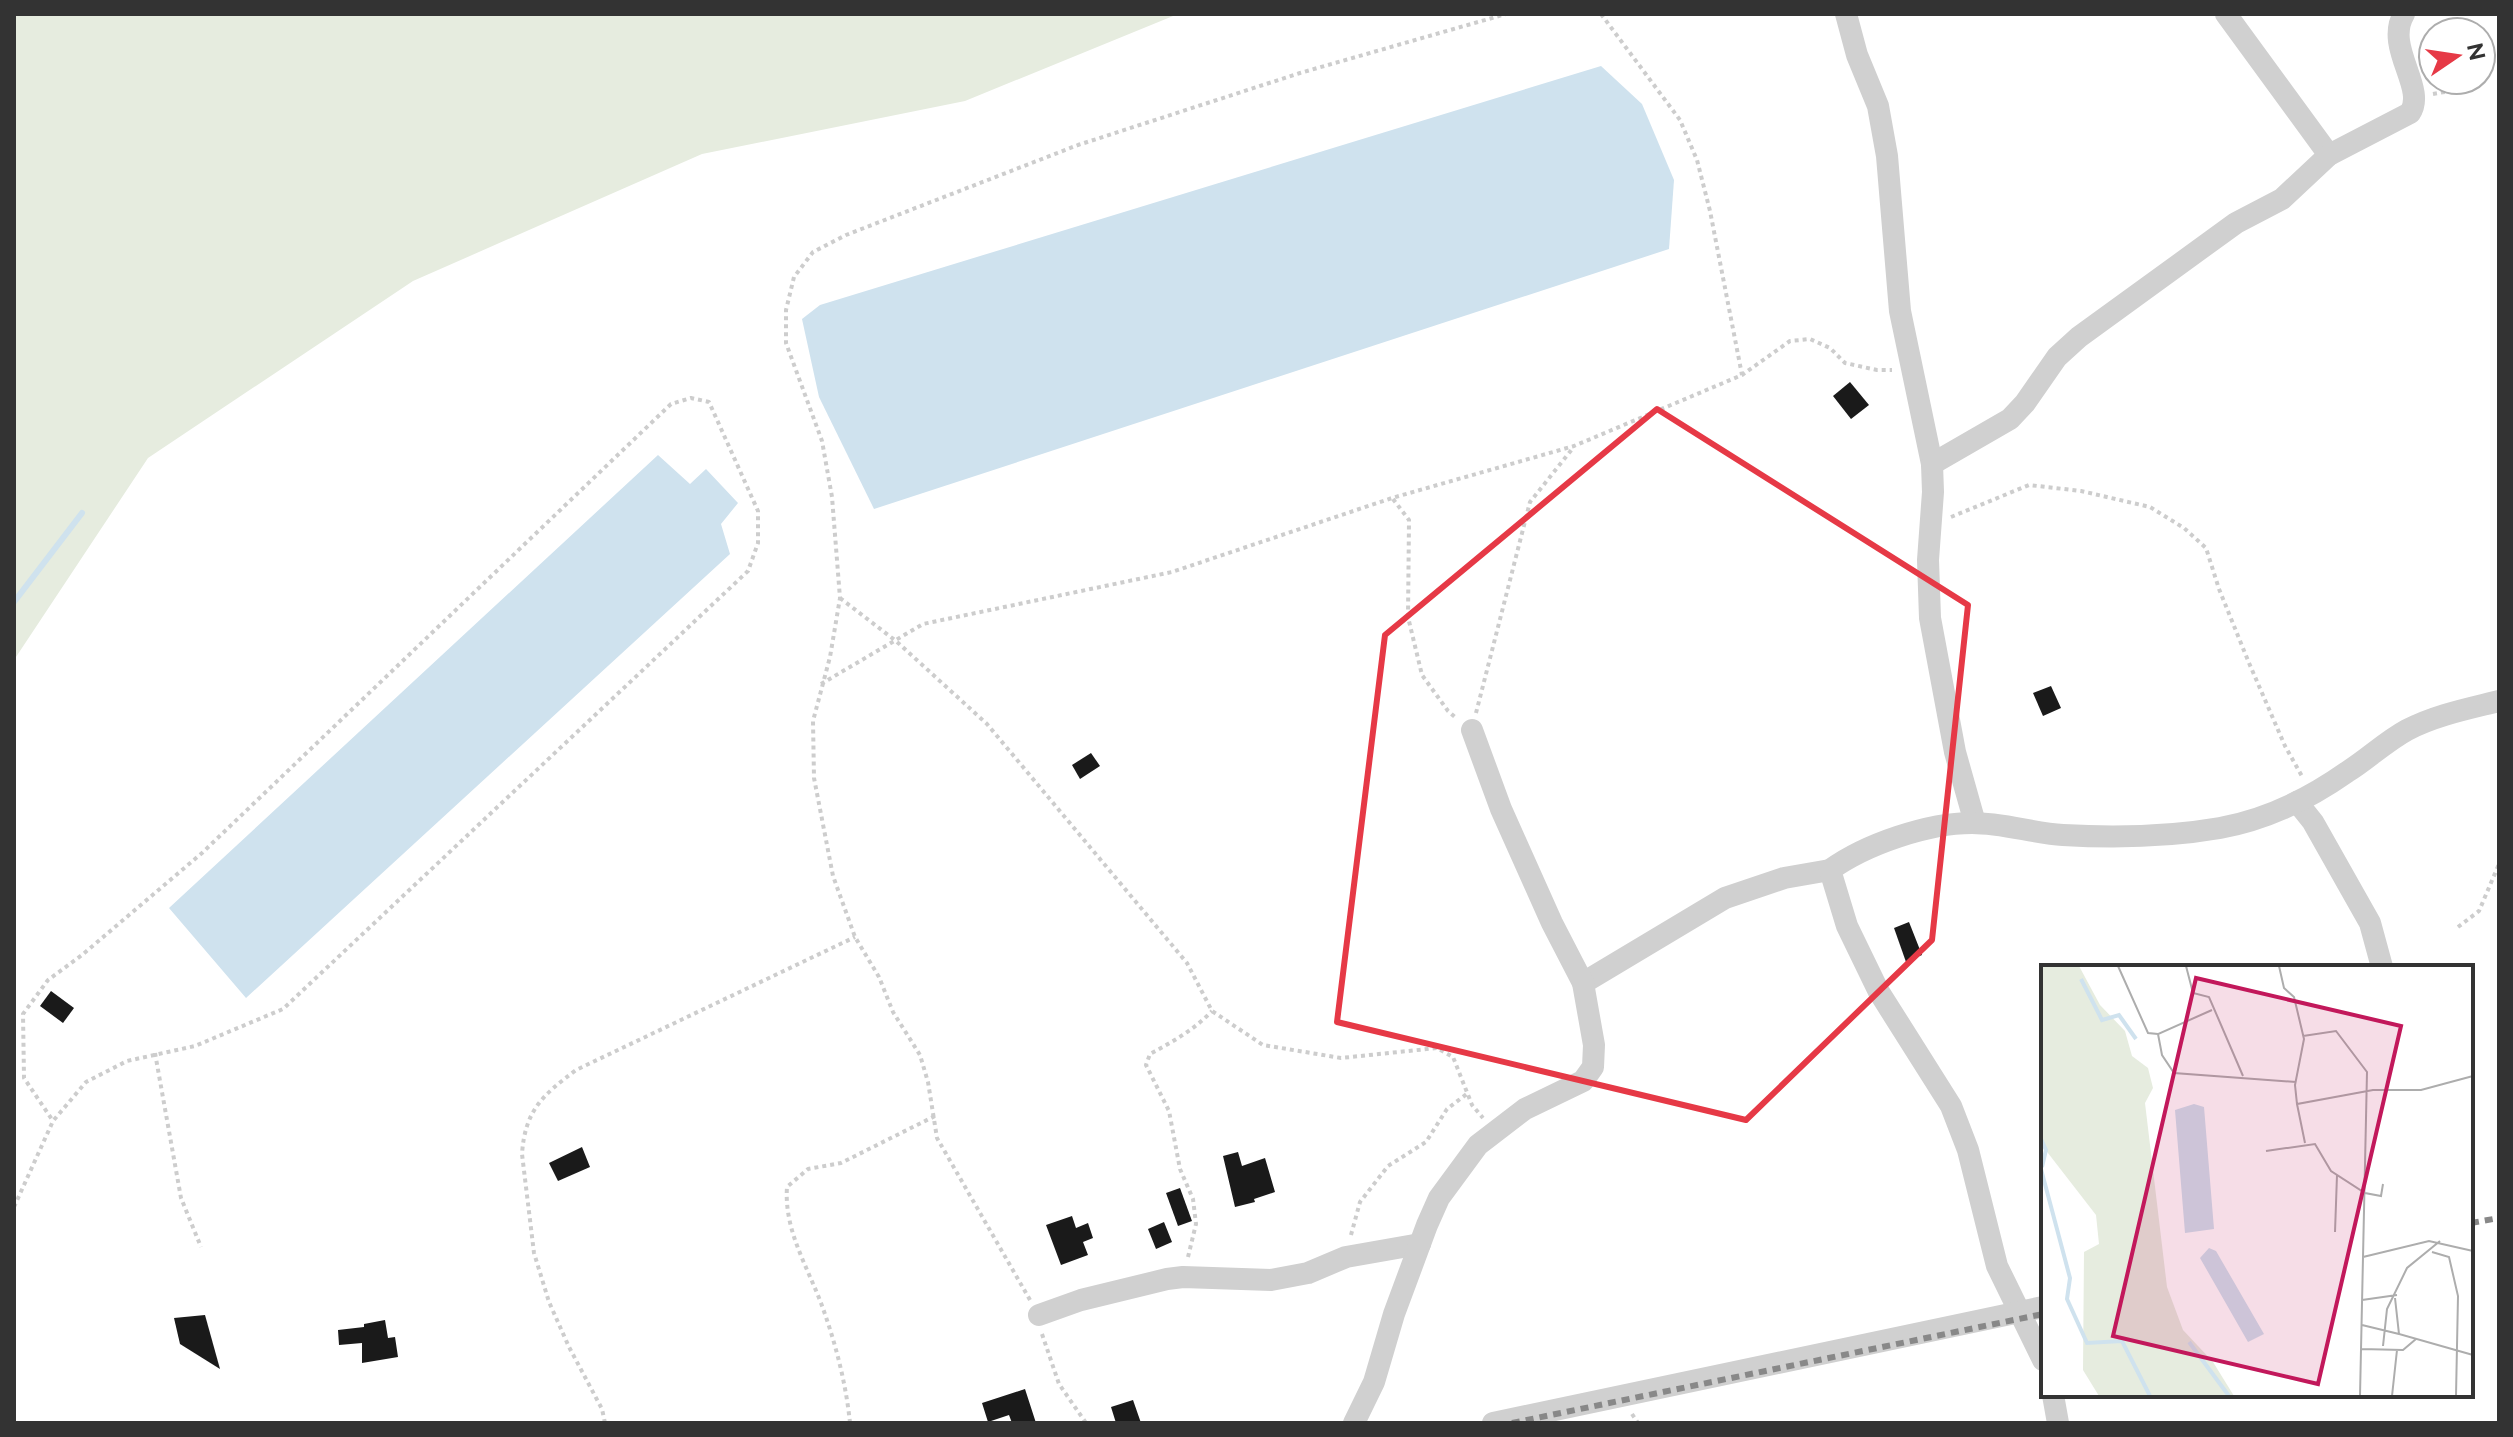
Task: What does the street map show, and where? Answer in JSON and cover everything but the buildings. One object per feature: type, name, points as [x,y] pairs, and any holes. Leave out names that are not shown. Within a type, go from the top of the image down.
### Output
[{"type":"street","points":[[1846,14],[1857,55],[1878,106],[1885,145],[1900,311],[1932,464],[1930,618],[1955,752],[1975,823]]},
{"type":"street","points":[[2226,14],[2329,155]]},
{"type":"street","points":[[1932,464],[2010,419],[2057,357],[2079,337],[2236,223],[2282,199],[2329,155],[2410,113],[2415,98],[2397,38],[2404,14]]},
{"type":"street","points":[[1583,983],[1725,898],[1784,878],[1830,870],[1851,855],[1879,844],[1953,824],[1975,823],[2061,835],[2151,836],[2221,828],[2251,820],[2304,797],[2345,774],[2404,732],[2432,718],[2499,701]]},
{"type":"street","points":[[1354,1423],[1374,1382],[1394,1314],[1439,1198],[1478,1145],[1525,1109],[1583,1081],[1593,1067],[1594,1045],[1583,983],[1552,923],[1501,809],[1472,730]]},
{"type":"street","points":[[2304,797],[2313,822],[2370,923],[2381,965]]},
{"type":"street","points":[[1830,870],[1847,926],[1879,992],[1951,1106],[1968,1150],[1997,1266],[2041,1356]]},
{"type":"street","points":[[1039,1315],[1081,1300],[1183,1277],[1271,1280],[1308,1273],[1346,1257],[1420,1244]]},
{"type":"street","points":[[1493,1423],[2041,1308]]},
{"type":"street","points":[[2053,1397],[2058,1423]]},
{"type":"path","points":[[1086,1423],[1059,1384],[1043,1344],[1039,1315],[937,1138],[935,1116],[920,1055],[893,1012],[879,977],[855,937],[833,876],[814,778],[813,721],[830,657],[840,598],[832,497],[822,441],[786,343],[786,310],[794,277],[813,252],[846,235],[1078,145],[1315,69],[1506,14]]},
{"type":"path","points":[[1601,14],[1680,120],[1697,160],[1742,375]]},
{"type":"path","points":[[2415,98],[2425,96]]},
{"type":"path","points":[[821,684],[923,624],[1172,572],[1392,498],[1574,446],[1742,375],[1790,341],[1810,339],[1830,348],[1845,363],[1877,370],[1910,369]]},
{"type":"path","points":[[14,1207],[53,1121],[86,1082],[127,1061],[195,1046],[283,1009],[748,571],[758,543],[758,511],[709,402],[691,398],[671,404],[202,853],[48,980],[23,1014],[24,1078],[53,1121]]},
{"type":"path","points":[[1392,498],[1409,520],[1408,617],[1422,675],[1448,711],[1472,730],[1530,502],[1574,446]]},
{"type":"path","points":[[1930,526],[2029,485],[2081,491],[2150,507],[2184,528],[2206,548],[2219,589],[2304,797]]},
{"type":"path","points":[[840,598],[896,641],[987,724],[1187,963],[1212,1011],[1263,1045],[1341,1058],[1437,1048],[1453,1057],[1472,1105],[1495,1132]]},
{"type":"path","points":[[2458,927],[2479,911],[2499,864]]},
{"type":"path","points":[[605,1423],[602,1409],[549,1302],[534,1253],[522,1154],[523,1138],[537,1101],[576,1070],[855,937]]},
{"type":"path","points":[[1183,1277],[1196,1224],[1193,1199],[1180,1169],[1169,1111],[1146,1065],[1150,1054],[1188,1031],[1212,1011]]},
{"type":"path","points":[[155,1053],[181,1198],[201,1247]]},
{"type":"path","points":[[1346,1257],[1360,1202],[1388,1166],[1426,1142],[1447,1109],[1468,1093]]},
{"type":"path","points":[[850,1423],[831,1331],[797,1250],[786,1209],[787,1187],[808,1169],[841,1163],[935,1116]]},
{"type":"highlighted area","points":[[1657,409],[1968,605],[1932,940],[1746,1120],[1337,1022],[1385,635]]},
{"type":"shaded area","points":[[14,14],[1178,14],[965,101],[702,154],[413,281],[148,458],[14,660]]},
{"type":"water","points":[[1601,66],[1642,104],[1674,180],[1669,249],[874,509],[819,397],[802,319],[820,305]]},
{"type":"water","points":[[658,455],[690,484],[706,469],[738,503],[721,524],[730,554],[246,998],[169,908]]},
{"type":"waterway","points":[[14,602],[82,513]]},
{"type":"railway","points":[[2473,1223],[2499,1218]]},
{"type":"railway","points":[[1512,1423],[2041,1314]]}]
